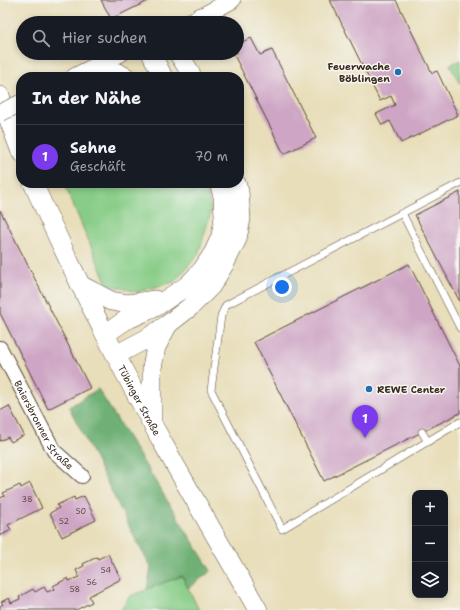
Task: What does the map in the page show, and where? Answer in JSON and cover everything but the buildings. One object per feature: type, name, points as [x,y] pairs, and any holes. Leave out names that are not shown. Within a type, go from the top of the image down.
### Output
[{"type":"main road","points":[[154,60],[160,72]]},
{"type":"main road","points":[[182,60],[190,72]]},
{"type":"main road","points":[[191,72],[193,60]]},
{"type":"main road","points":[[99,64],[116,72]]},
{"type":"main road","points":[[0,96],[16,139]]},
{"type":"main road","name":"Tübinger Straße","points":[[35,188],[80,285],[116,355],[152,423],[258,610]]},
{"type":"main road","points":[[105,334],[126,320],[155,307],[188,285],[204,269],[221,236],[224,217],[223,196],[221,188]]},
{"type":"main road","points":[[116,355],[146,339],[167,325],[190,307],[211,286],[225,264],[237,239],[241,219],[238,188]]},
{"type":"main road","points":[[80,285],[111,301],[128,304],[168,297]]},
{"type":"main road","points":[[152,423],[152,368],[156,347],[167,325]]},
{"type":"street","points":[[205,16],[232,0]]},
{"type":"street","points":[[84,72],[107,60]]},
{"type":"street","points":[[0,113],[16,105]]},
{"type":"street","name":"Baiersbronner Straße","points":[[0,348],[54,450],[82,476]]},
{"type":"lane","points":[[460,183],[226,304],[222,316],[211,390],[282,529],[460,422]]},
{"type":"lane","points":[[402,213],[460,328]]},
{"type":"lane","points":[[422,432],[428,442]]},
{"type":"green space","points":[[460,60],[460,84],[450,65]]},
{"type":"green space","points":[[66,188],[207,188],[211,212],[198,255],[174,282],[137,292],[107,284]]},
{"type":"green space","points":[[98,389],[211,571],[188,588],[182,576],[147,589],[151,567],[69,407]]},
{"type":"green space","points":[[182,576],[199,610],[121,610],[130,596]]},
{"type":"place","name":"Feuerwache Böblingen","points":[[398,72]]},
{"type":"place","name":"REWE Center","points":[[369,389]]},
{"type":"place","name":"Sehne","points":[[365,438]]}]
